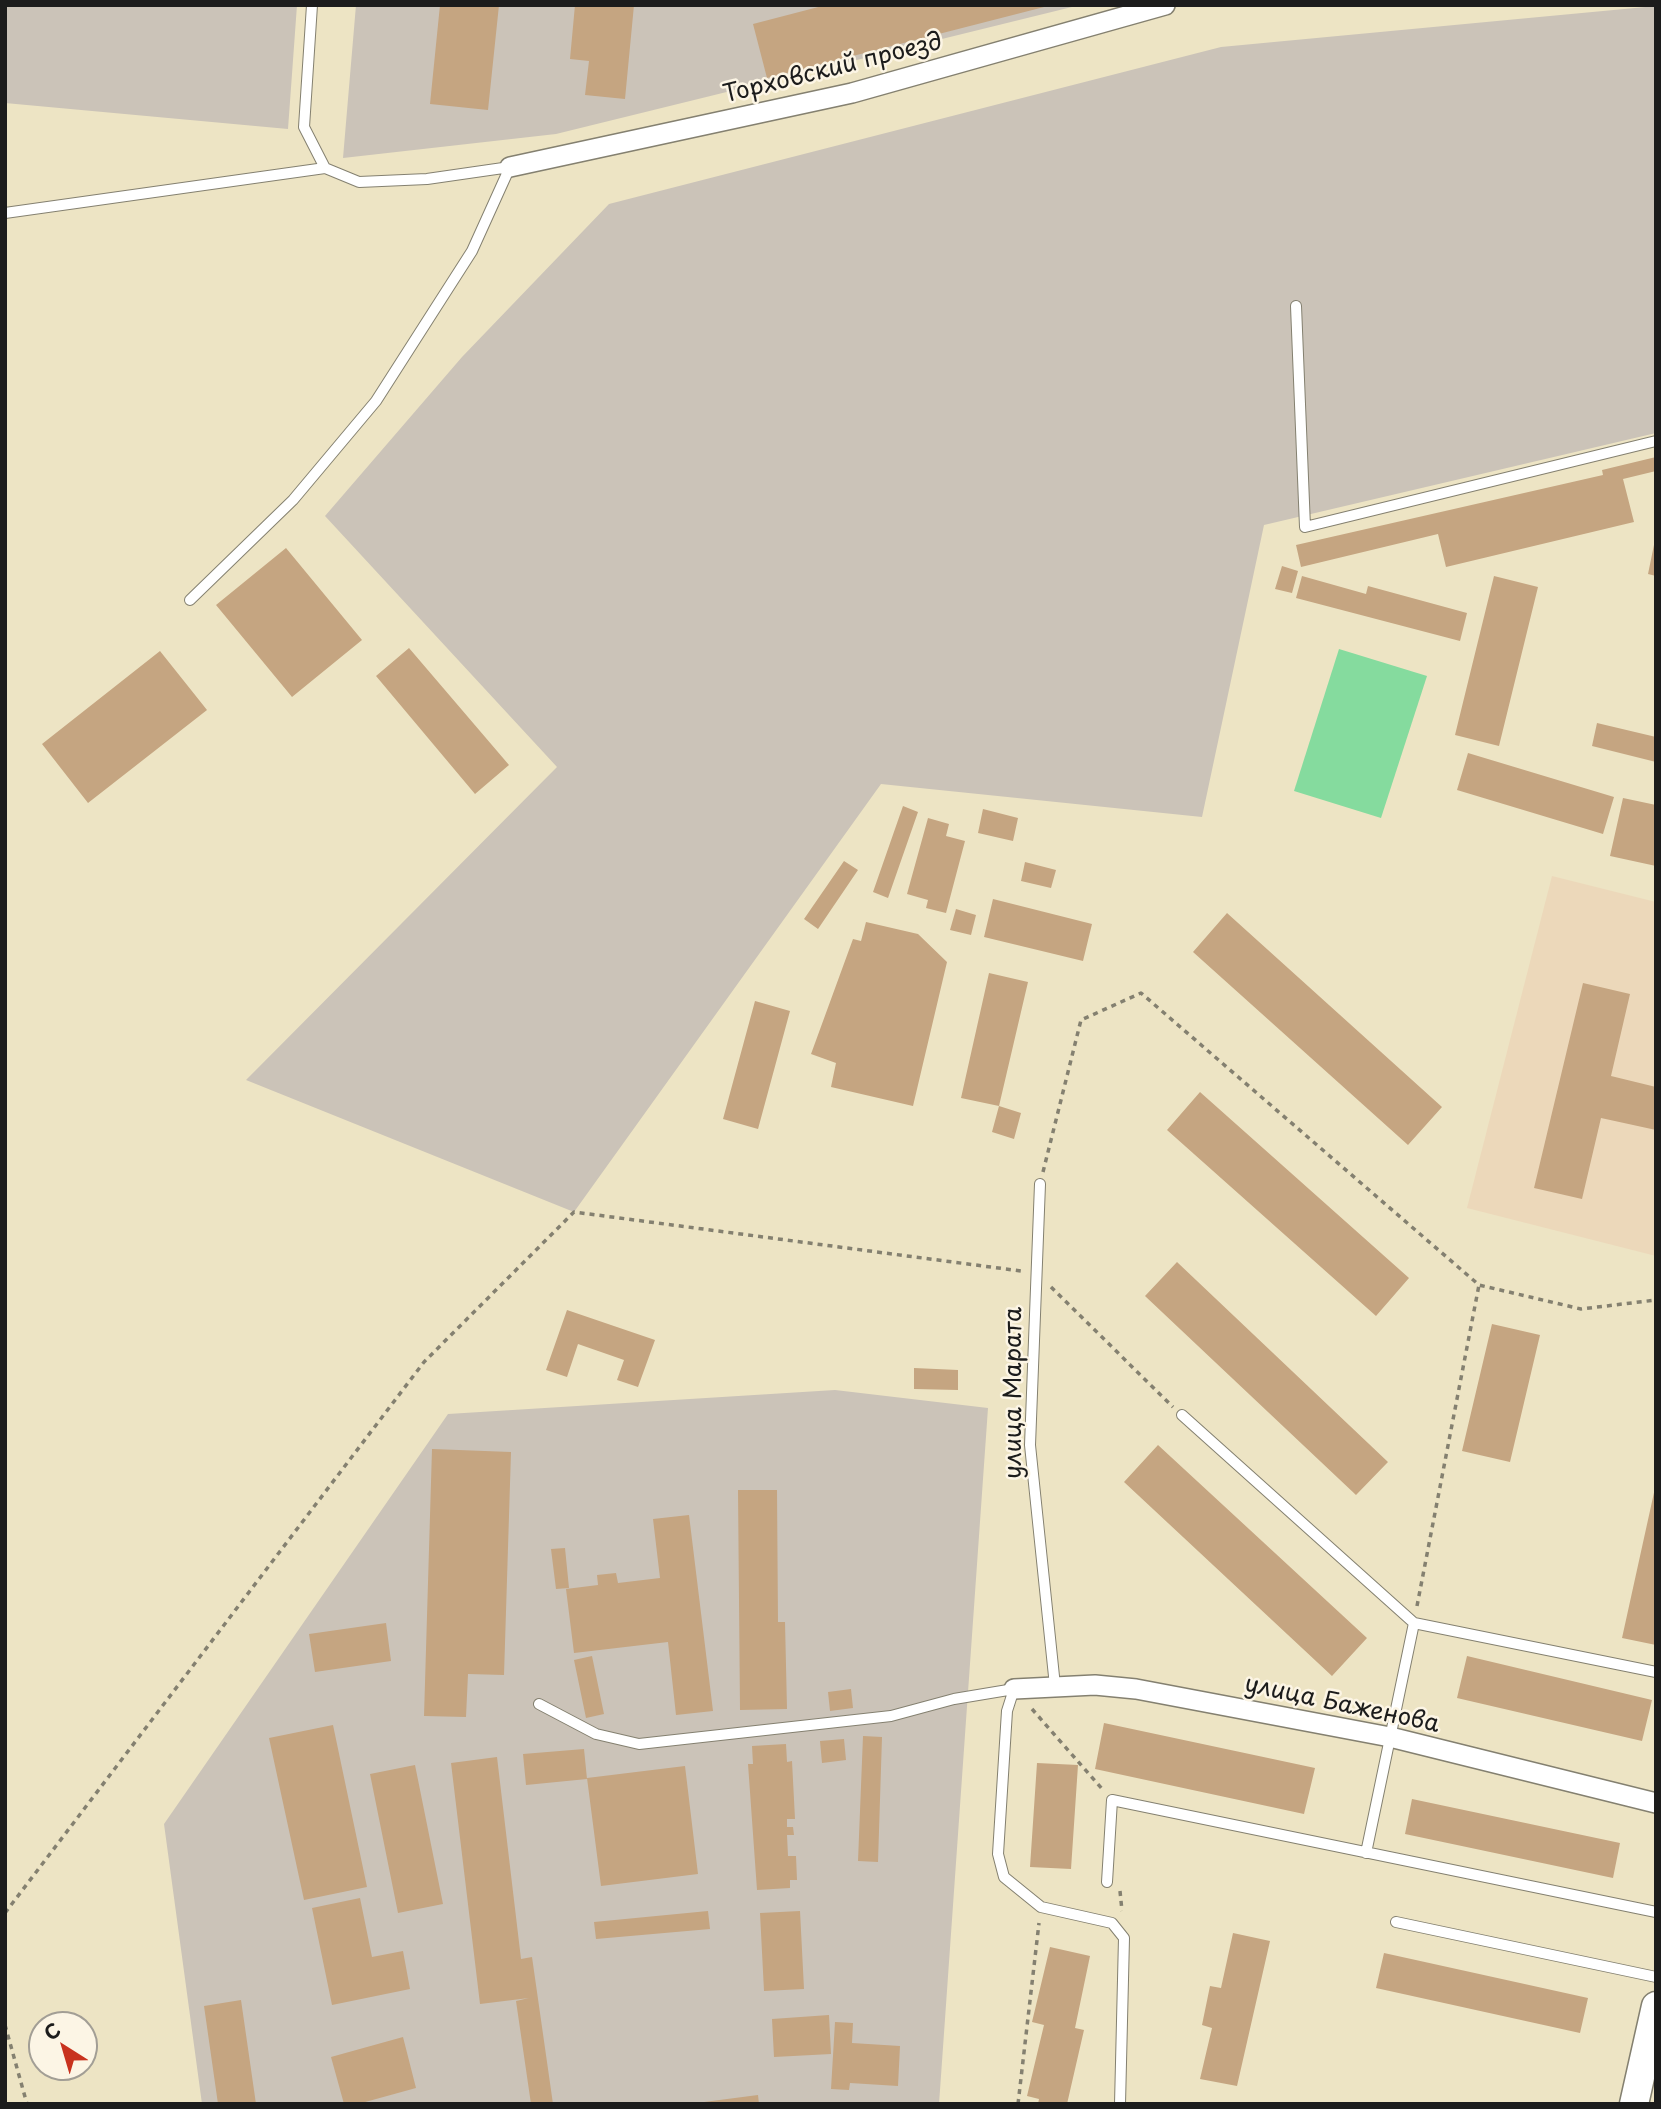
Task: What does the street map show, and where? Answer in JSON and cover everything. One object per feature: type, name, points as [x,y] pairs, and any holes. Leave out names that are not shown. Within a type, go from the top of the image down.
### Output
[{"type":"street","name":"Торховский проезд","points":[[510,167],[852,93],[1165,5]]},
{"type":"street","name":"улица Баженова","points":[[1014,1689],[1055,1686],[1136,1689],[1390,1737],[1656,1803]]},
{"type":"street","points":[[1634,2104],[1656,2006]]},
{"type":"lane","points":[[312,5],[304,127],[325,169]]},
{"type":"lane","points":[[5,213],[325,169],[359,182],[427,179],[510,167]]},
{"type":"lane","points":[[190,600],[293,500],[376,401],[472,251],[510,167]]},
{"type":"lane","points":[[1296,306],[1305,527],[1656,440]]},
{"type":"lane","name":"улица Марата","points":[[1040,1184],[1030,1445],[1055,1686]]},
{"type":"lane","points":[[1182,1415],[1414,1623],[1656,1672]]},
{"type":"lane","points":[[1366,1853],[1414,1623]]},
{"type":"lane","points":[[540,1704],[596,1734],[639,1744],[891,1716],[954,1699],[1014,1689],[1007,1711],[998,1854],[1004,1877],[1041,1907],[1112,1923],[1124,1938],[1120,2104]]},
{"type":"lane","points":[[1107,1882],[1112,1800],[1656,1912]]},
{"type":"lane","points":[[1396,1922],[1656,1977]]},
{"type":"path","points":[[1040,1184],[1081,1020],[1141,993],[1479,1285],[1581,1309],[1656,1300]]},
{"type":"path","points":[[5,1913],[424,1362],[574,1212],[1036,1273],[1182,1415]]},
{"type":"path","points":[[1414,1623],[1479,1285]]},
{"type":"path","points":[[1014,1689],[1112,1800]]},
{"type":"path","points":[[1107,1882],[1120,1889],[1124,1938]]},
{"type":"path","points":[[1018,2104],[1041,1907]]},
{"type":"path","points":[[5,2025],[27,2104]]},
{"type":"shaded area","points":[[5,5],[297,5],[288,129],[5,103]]},
{"type":"shaded area","points":[[356,5],[1080,5],[556,134],[343,158]]},
{"type":"shaded area","points":[[1656,6],[1656,433],[1264,525],[1202,817],[881,784],[574,1212],[246,1080],[557,767],[325,516],[462,357],[609,204],[1221,47]]},
{"type":"shaded area","points":[[1552,876],[1656,902],[1656,1256],[1467,1208]]},
{"type":"shaded area","points":[[835,1390],[988,1408],[939,2104],[202,2104],[164,1824],[448,1414]]},
{"type":"green space","points":[[1339,649],[1427,676],[1381,818],[1294,791]]},
{"type":"building","points":[[440,5],[499,5],[488,110],[430,104]]},
{"type":"building","points":[[575,5],[634,5],[625,99],[585,95],[589,61],[570,59]]},
{"type":"building","points":[[826,5],[1048,6],[767,78],[753,24]]},
{"type":"building","points":[[1656,457],[1656,471],[1623,479],[1634,522],[1446,567],[1438,534],[1301,567],[1296,545],[1603,475],[1602,470]]},
{"type":"building","points":[[1656,540],[1656,576],[1648,574]]},
{"type":"building","points":[[286,548],[362,640],[292,697],[216,605]]},
{"type":"building","points":[[1282,566],[1298,571],[1292,593],[1275,589]]},
{"type":"building","points":[[1302,576],[1366,594],[1368,586],[1467,613],[1460,641],[1296,598]]},
{"type":"building","points":[[1494,576],[1538,587],[1499,746],[1455,735]]},
{"type":"building","points":[[409,648],[509,765],[475,794],[376,676]]},
{"type":"building","points":[[160,651],[207,710],[88,803],[42,744]]},
{"type":"building","points":[[1597,723],[1656,737],[1656,762],[1592,746]]},
{"type":"building","points":[[1468,753],[1614,797],[1603,834],[1457,790]]},
{"type":"building","points":[[1623,798],[1656,805],[1656,866],[1610,856]]},
{"type":"building","points":[[903,806],[918,812],[888,898],[873,892]]},
{"type":"building","points":[[983,809],[1018,818],[1013,841],[978,833]]},
{"type":"building","points":[[928,818],[949,824],[946,836],[965,841],[946,913],[926,908],[928,900],[907,894]]},
{"type":"building","points":[[844,861],[858,870],[818,929],[804,919]]},
{"type":"building","points":[[1025,862],[1056,870],[1051,888],[1021,881]]},
{"type":"building","points":[[993,899],[1092,924],[1083,961],[984,937]]},
{"type":"building","points":[[956,909],[976,915],[971,935],[950,930]]},
{"type":"building","points":[[1227,913],[1442,1107],[1408,1145],[1193,952]]},
{"type":"building","points":[[866,922],[918,934],[947,962],[913,1106],[831,1087],[836,1063],[811,1054],[853,939],[861,941]]},
{"type":"building","points":[[989,973],[1028,982],[999,1106],[961,1098]]},
{"type":"building","points":[[1583,983],[1630,994],[1611,1076],[1656,1087],[1656,1130],[1601,1118],[1582,1199],[1534,1188]]},
{"type":"building","points":[[755,1001],[790,1011],[758,1129],[723,1119]]},
{"type":"building","points":[[1200,1092],[1409,1278],[1376,1316],[1167,1130]]},
{"type":"building","points":[[999,1106],[1021,1113],[1014,1139],[992,1132]]},
{"type":"building","points":[[1177,1262],[1388,1462],[1356,1495],[1145,1296]]},
{"type":"building","points":[[567,1310],[655,1340],[638,1387],[617,1380],[624,1360],[578,1344],[567,1377],[546,1370]]},
{"type":"building","points":[[1492,1324],[1540,1335],[1510,1462],[1462,1451]]},
{"type":"building","points":[[914,1368],[958,1370],[958,1390],[914,1389]]},
{"type":"building","points":[[1158,1445],[1367,1638],[1332,1676],[1124,1482]]},
{"type":"building","points":[[432,1449],[511,1452],[504,1675],[468,1674],[466,1717],[424,1716]]},
{"type":"building","points":[[1656,1488],[1656,1645],[1622,1638]]},
{"type":"building","points":[[738,1490],[777,1490],[778,1622],[785,1622],[787,1709],[740,1710]]},
{"type":"building","points":[[689,1515],[713,1711],[676,1715],[668,1642],[574,1653],[566,1589],[598,1585],[597,1575],[616,1573],[618,1583],[660,1578],[653,1519]]},
{"type":"building","points":[[565,1548],[569,1588],[556,1589],[551,1549]]},
{"type":"building","points":[[386,1623],[391,1661],[315,1672],[309,1634]]},
{"type":"building","points":[[592,1656],[604,1714],[586,1718],[574,1660]]},
{"type":"building","points":[[1467,1656],[1652,1700],[1642,1741],[1457,1698]]},
{"type":"building","points":[[851,1689],[853,1708],[830,1711],[828,1692]]},
{"type":"building","points":[[1104,1723],[1315,1768],[1304,1814],[1095,1769]]},
{"type":"building","points":[[333,1725],[367,1887],[304,1900],[269,1738]]},
{"type":"building","points":[[863,1736],[882,1737],[878,1862],[858,1861]]},
{"type":"building","points":[[844,1739],[846,1760],[822,1763],[820,1741]]},
{"type":"building","points":[[786,1744],[787,1762],[792,1761],[795,1819],[787,1819],[787,1827],[793,1827],[794,1835],[787,1835],[788,1856],[796,1856],[797,1880],[790,1880],[790,1888],[757,1890],[748,1764],[753,1764],[752,1746]]},
{"type":"building","points":[[584,1749],[587,1779],[526,1785],[523,1754]]},
{"type":"building","points":[[497,1757],[521,1959],[532,1957],[553,2104],[531,2104],[516,2001],[529,1998],[480,2004],[451,1763]]},
{"type":"building","points":[[1037,1763],[1078,1765],[1071,1869],[1030,1867]]},
{"type":"building","points":[[415,1765],[443,1904],[398,1913],[370,1774]]},
{"type":"building","points":[[685,1766],[698,1874],[601,1886],[587,1778]]},
{"type":"building","points":[[1412,1799],[1620,1843],[1613,1878],[1405,1834]]},
{"type":"building","points":[[360,1898],[372,1957],[403,1951],[410,1989],[332,2005],[312,1908]]},
{"type":"building","points":[[708,1911],[710,1929],[596,1939],[594,1922]]},
{"type":"building","points":[[800,1911],[804,1989],[764,1991],[760,1913]]},
{"type":"building","points":[[1233,1933],[1270,1941],[1237,2086],[1200,2079],[1212,2028],[1202,2025],[1210,1986],[1221,1988]]},
{"type":"building","points":[[1050,1947],[1090,1956],[1075,2028],[1084,2030],[1067,2104],[1038,2104],[1039,2099],[1027,2096],[1044,2025],[1032,2022]]},
{"type":"building","points":[[1384,1953],[1588,1998],[1580,2033],[1376,1988]]},
{"type":"building","points":[[241,2000],[256,2104],[218,2104],[204,2006]]},
{"type":"building","points":[[829,2015],[831,2054],[774,2057],[772,2019]]},
{"type":"building","points":[[835,2022],[853,2023],[852,2043],[900,2046],[898,2086],[850,2083],[849,2090],[831,2089]]},
{"type":"building","points":[[403,2037],[416,2088],[358,2104],[344,2104],[331,2057]]},
{"type":"building","points":[[758,2095],[759,2104],[704,2104],[704,2102]]}]
